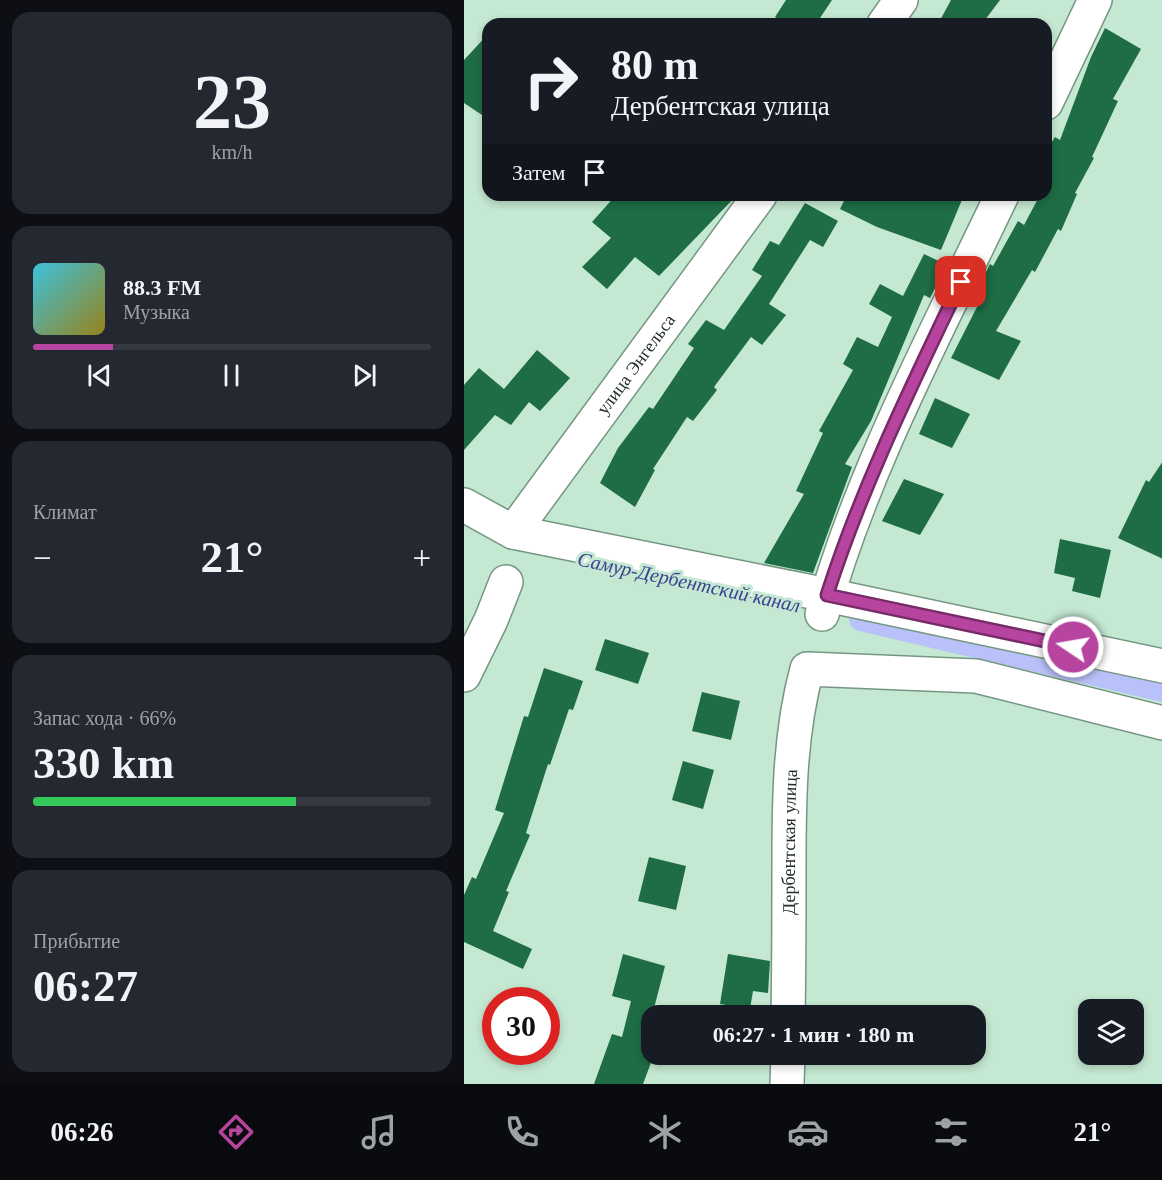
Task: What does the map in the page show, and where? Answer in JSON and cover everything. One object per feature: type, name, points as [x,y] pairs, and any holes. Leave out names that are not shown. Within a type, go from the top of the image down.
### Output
[{"type":"street","points":[[888,18],[901,0]]},
{"type":"street","points":[[1052,90],[1095,0]]},
{"type":"street","name":"улица Энгельса","points":[[513,532],[756,201]]},
{"type":"street","points":[[824,606],[845,540],[888,433],[999,201]]},
{"type":"street","points":[[464,505],[513,532],[824,606],[1163,666]]},
{"type":"street","points":[[464,675],[491,620],[506,582]]},
{"type":"street","name":"Дербентская улица","points":[[788,1005],[792,745],[798,702],[807,669],[976,676],[1163,723]]},
{"type":"street","points":[[787,1084],[788,1065]]},
{"type":"building","points":[[786,0],[832,0],[820,18],[775,17]]},
{"type":"building","points":[[951,0],[1000,0],[986,18],[941,18]]},
{"type":"building","points":[[1105,28],[1141,49],[1113,99],[1118,101],[1092,157],[1094,158],[1075,193],[1077,194],[1061,231],[1058,229],[1035,272],[1032,270],[996,331],[1021,341],[999,380],[951,358],[978,305],[971,302],[990,264],[993,266],[1018,221],[1024,225],[1037,201],[1052,201],[1052,142],[1055,137],[1060,140],[1091,57]]},
{"type":"building","points":[[482,40],[482,115],[464,103],[464,60]]},
{"type":"building","points":[[611,201],[731,201],[659,276],[635,257],[607,289],[582,267],[611,238],[592,222]]},
{"type":"building","points":[[844,201],[961,201],[941,250],[877,227],[840,209]]},
{"type":"building","points":[[805,203],[838,221],[823,247],[810,240],[769,304],[786,315],[762,345],[751,337],[714,387],[717,390],[693,421],[687,417],[653,469],[655,470],[635,507],[600,483],[618,448],[649,407],[653,409],[694,348],[688,344],[706,320],[724,330],[762,276],[752,270],[770,241],[779,245]]},
{"type":"building","points":[[924,254],[947,265],[930,298],[924,295],[871,421],[845,464],[852,467],[813,573],[764,563],[804,494],[796,491],[823,433],[819,431],[853,370],[843,364],[857,337],[878,347],[892,317],[869,304],[880,284],[903,296]]},
{"type":"building","points":[[537,350],[570,378],[540,411],[529,402],[511,425],[495,415],[464,450],[464,385],[479,368],[504,389]]},
{"type":"building","points":[[935,398],[970,414],[952,448],[919,434]]},
{"type":"building","points":[[1163,461],[1163,559],[1118,538],[1146,480],[1149,482]]},
{"type":"building","points":[[904,479],[944,494],[920,535],[882,521]]},
{"type":"building","points":[[1060,539],[1111,550],[1100,598],[1072,591],[1075,578],[1054,573]]},
{"type":"building","points":[[605,639],[649,653],[638,684],[595,670]]},
{"type":"building","points":[[544,668],[583,681],[573,710],[569,709],[550,765],[548,764],[526,833],[530,835],[506,891],[509,892],[493,931],[532,949],[523,969],[464,942],[464,895],[472,877],[476,879],[504,813],[495,810],[524,716],[528,717]]},
{"type":"building","points":[[702,692],[740,701],[731,740],[692,731]]},
{"type":"building","points":[[683,761],[714,770],[703,809],[672,800]]},
{"type":"building","points":[[649,857],[686,866],[676,910],[638,901]]},
{"type":"building","points":[[623,954],[665,966],[655,1005],[641,1005],[641,1065],[650,1065],[643,1084],[594,1084],[612,1034],[622,1037],[631,1001],[612,996]]},
{"type":"building","points":[[728,954],[770,961],[768,993],[753,991],[751,1005],[720,1004]]},
{"type":"waterway","name":"Самур-Дербентский канал","points":[[861,619],[1163,690]]},
{"type":"route","points":[[961,282],[888,433],[845,540],[827,595],[1073,647]]}]
